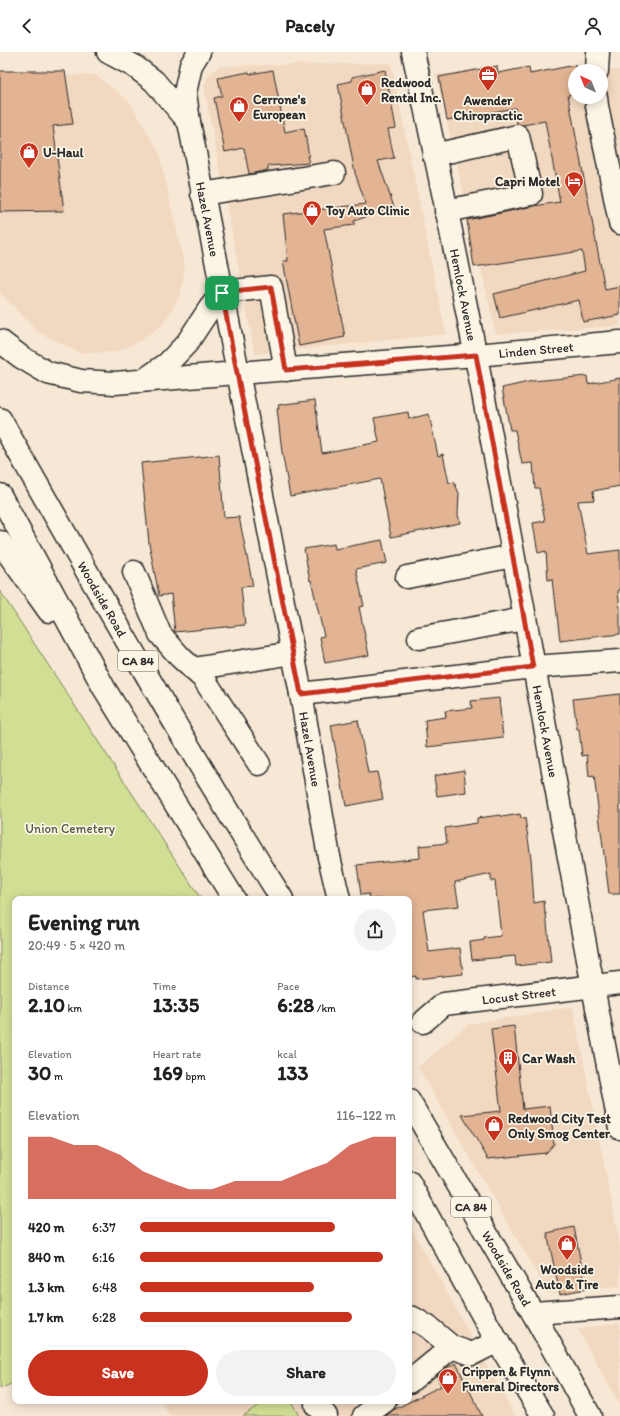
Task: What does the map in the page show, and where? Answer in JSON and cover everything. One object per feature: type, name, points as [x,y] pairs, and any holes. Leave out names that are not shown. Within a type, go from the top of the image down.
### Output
[{"type":"main road","points":[[108,52],[134,66],[154,81],[189,122]]},
{"type":"main road","name":"Hazel Avenue","points":[[199,52],[191,66],[185,93],[189,122],[301,694],[329,857],[338,896]]},
{"type":"main road","name":"Hemlock Avenue","points":[[413,52],[476,355],[592,986],[620,1128]]},
{"type":"main road","points":[[597,64],[598,52]]},
{"type":"main road","points":[[597,104],[620,223]]},
{"type":"main road","points":[[434,155],[518,136],[531,194],[446,211]]},
{"type":"main road","points":[[202,194],[334,173]]},
{"type":"main road","points":[[143,381],[166,364],[187,343],[210,308],[222,293],[271,287],[286,370]]},
{"type":"main road","name":"Linden Street","points":[[0,341],[21,358],[48,373],[88,381],[115,384],[620,342]]},
{"type":"main road","name":"Woodside Road","points":[[0,420],[108,609],[244,840],[280,896]]},
{"type":"main road","points":[[0,495],[104,688],[232,896]]},
{"type":"main road","points":[[0,542],[104,688]]},
{"type":"main road","points":[[407,577],[513,556]]},
{"type":"main road","points":[[134,572],[160,634],[180,657],[204,679],[260,764]]},
{"type":"main road","points":[[419,638],[524,619]]},
{"type":"main road","points":[[193,669],[293,653]]},
{"type":"main road","points":[[301,694],[533,667],[620,661]]},
{"type":"main road","name":"Locust Street","points":[[423,1022],[444,1004],[620,983]]},
{"type":"main road","name":"Woodside Road","points":[[412,1106],[533,1313],[590,1416]]},
{"type":"main road","points":[[412,1187],[498,1342],[543,1416]]},
{"type":"main road","points":[[533,1313],[620,1307]]},
{"type":"main road","points":[[418,1324],[452,1347],[472,1354],[498,1342]]},
{"type":"main road","points":[[412,1380],[452,1347]]},
{"type":"main road","points":[[316,1404],[326,1416]]},
{"type":"main road","points":[[364,1416],[381,1404]]},
{"type":"shaded area","points":[[391,63],[446,334],[255,354],[204,87],[208,77],[219,66]]},
{"type":"shaded area","points":[[608,70],[620,70],[620,326],[496,334],[436,74],[568,71],[568,104],[608,104]]},
{"type":"shaded area","points":[[96,75],[129,101],[159,152],[185,268],[180,296],[163,324],[144,339],[116,352],[81,353],[38,332],[0,293],[0,76]]},
{"type":"shaded area","points":[[573,1007],[620,1245],[620,1286],[548,1293],[418,1067],[469,1024]]},
{"type":"shaded area","points":[[412,1229],[515,1416],[170,1416],[163,1404],[412,1404]]},
{"type":"shaded area","points":[[620,1323],[620,1406],[578,1329]]},
{"type":"green space","name":"Union Cemetery","points":[[0,591],[199,896],[12,896],[12,1383],[0,1389]]},
{"type":"green space","points":[[260,1404],[293,1404],[299,1416],[243,1416]]},
{"type":"building","points":[[497,66],[498,73],[529,67],[530,74],[568,66],[568,104],[570,104],[605,289],[620,286],[620,315],[583,322],[579,300],[500,318],[494,294],[585,271],[582,251],[474,267],[467,220],[560,202],[545,121],[523,125],[517,124],[515,108],[447,120],[439,77]]},
{"type":"building","points":[[273,70],[285,132],[304,128],[309,163],[268,166],[268,170],[249,174],[244,148],[225,152],[214,98],[222,96],[218,78],[249,72],[250,74]]},
{"type":"building","points":[[385,70],[396,128],[388,129],[394,158],[378,161],[394,207],[354,221],[354,225],[324,229],[345,337],[299,346],[283,261],[288,261],[283,214],[366,204],[355,173],[338,84],[352,81],[352,77]]},
{"type":"building","name":"U-Haul","points":[[0,71],[65,71],[73,124],[53,126],[64,211],[0,212]]},
{"type":"building","points":[[587,376],[588,384],[620,378],[620,486],[593,491],[594,500],[578,501],[588,554],[620,550],[620,590],[618,591],[620,634],[560,641],[552,579],[548,580],[546,551],[538,553],[533,523],[545,521],[539,488],[535,488],[533,463],[522,464],[515,430],[510,430],[502,388],[533,381]]},
{"type":"building","points":[[315,400],[322,453],[379,442],[374,418],[408,412],[409,419],[429,414],[438,456],[443,454],[449,483],[454,482],[459,493],[458,515],[460,523],[391,537],[380,479],[290,496],[282,452],[277,409],[279,409],[278,405]]},
{"type":"building","points":[[219,455],[224,518],[239,517],[253,586],[241,587],[245,625],[175,632],[171,594],[159,596],[149,543],[141,463]]},
{"type":"building","points":[[382,540],[387,563],[356,569],[364,606],[359,607],[369,655],[325,663],[320,637],[324,636],[311,580],[310,581],[304,549],[334,544],[335,549]]},
{"type":"building","points":[[620,694],[620,894],[609,894],[594,776],[589,777],[587,755],[582,756],[579,729],[577,729],[573,699]]},
{"type":"building","points":[[499,698],[503,738],[427,747],[425,720],[446,717],[445,711],[472,708],[471,701]]},
{"type":"building","points":[[358,720],[368,773],[377,772],[383,799],[346,806],[331,725]]},
{"type":"building","points":[[464,770],[466,792],[437,796],[434,776]]},
{"type":"building","points":[[520,814],[521,818],[525,818],[531,858],[534,903],[544,901],[551,962],[516,966],[515,956],[472,960],[470,942],[484,940],[484,938],[501,936],[495,881],[491,881],[491,874],[455,882],[459,906],[423,910],[429,952],[460,948],[463,974],[416,979],[416,976],[412,977],[412,896],[361,895],[357,865],[420,858],[419,846],[447,843],[445,828],[477,823],[477,818],[501,815],[502,817]]},
{"type":"building","points":[[514,1026],[523,1109],[550,1106],[554,1144],[546,1153],[488,1159],[462,1115],[501,1111],[491,1029]]},
{"type":"building","name":"Woodside Auto & Tire","points":[[574,1227],[586,1289],[560,1294],[547,1233]]},
{"type":"building","name":"Crippen & Flynn Funeral Directors","points":[[456,1363],[482,1416],[386,1416],[393,1410],[405,1404],[412,1404],[412,1400],[441,1386],[437,1376],[445,1369]]},
{"type":"place","name":"Awender Chiropractic","points":[[488,92]]},
{"type":"place","name":"Redwood Rental Inc.","points":[[367,106]]},
{"type":"place","name":"Cerrone's European","points":[[239,123]]},
{"type":"place","name":"U-Haul","points":[[29,169]]},
{"type":"place","name":"Capri Motel","points":[[574,198]]},
{"type":"place","name":"Toy Auto Clinic","points":[[312,227]]},
{"type":"place","name":"Car Wash","points":[[508,1075]]},
{"type":"place","name":"Redwood City Test Only Smog Center","points":[[494,1142]]},
{"type":"place","name":"Woodside Auto & Tire","points":[[567,1261]]},
{"type":"place","name":"Crippen & Flynn Funeral Directors","points":[[448,1395]]},
{"type":"route","points":[[271,287],[286,370],[476,355],[533,667],[301,694],[222,293],[271,287]]}]
